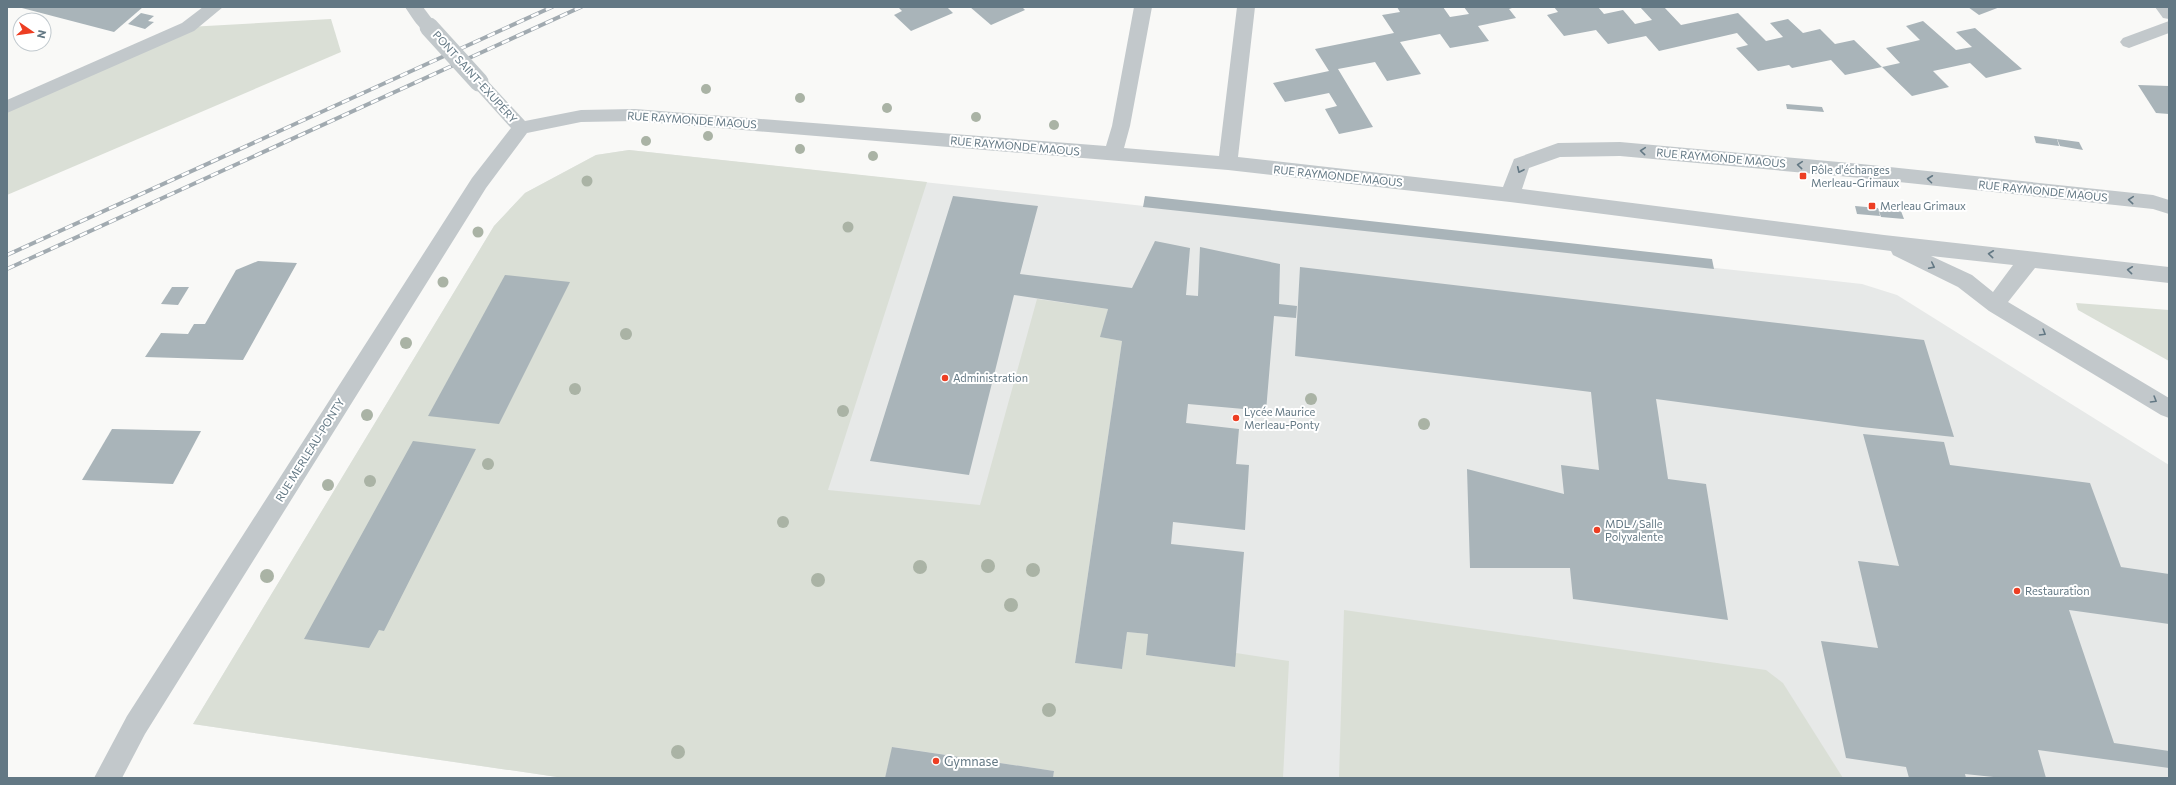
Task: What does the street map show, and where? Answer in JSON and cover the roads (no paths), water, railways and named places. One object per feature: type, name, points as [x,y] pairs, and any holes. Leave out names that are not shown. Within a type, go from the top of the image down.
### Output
[{"type":"street","points":[[7,107],[188,27],[214,7]]},
{"type":"street","name":"PONT SAINT-EXUPÉRY","points":[[414,7],[429,27],[521,128]]},
{"type":"street","points":[[1113,154],[1121,126],[1143,7]]},
{"type":"street","points":[[1228,163],[1246,7]]},
{"type":"street","points":[[2164,7],[2169,14]]},
{"type":"street","points":[[2129,42],[2169,27]]},
{"type":"street","name":"RUE RAYMONDE MAOUS","points":[[521,128],[581,116],[635,114],[1228,163],[1510,195],[1884,242],[2169,275]]},
{"type":"street","name":"RUE MERLEAU-PONTY","points":[[107,778],[136,725],[467,203],[521,128]]},
{"type":"street","name":"RUE RAYMONDE MAOUS","points":[[1510,195],[1521,164],[1558,150],[1620,149],[1861,171],[2153,202],[2169,207]]},
{"type":"street","points":[[1884,242],[1965,281],[1996,305],[2169,409]]},
{"type":"street","points":[[1996,305],[2008,285],[2030,259]]},
{"type":"railway","points":[[7,255],[552,7]]},
{"type":"railway","points":[[7,269],[581,7]]},
{"type":"place","name":"Pôle d'échanges Merleau-Grimaux","points":[[1803,176]]},
{"type":"place","name":"Merleau Grimaux","points":[[1872,206]]},
{"type":"place","name":"Administration","points":[[945,378]]},
{"type":"place","name":"Lycée Maurice Merleau-Ponty","points":[[1236,418]]},
{"type":"place","name":"MDL / Salle Polyvalente","points":[[1597,530]]},
{"type":"place","name":"Restauration","points":[[2017,591]]},
{"type":"place","name":"Gymnase","points":[[936,761]]}]
